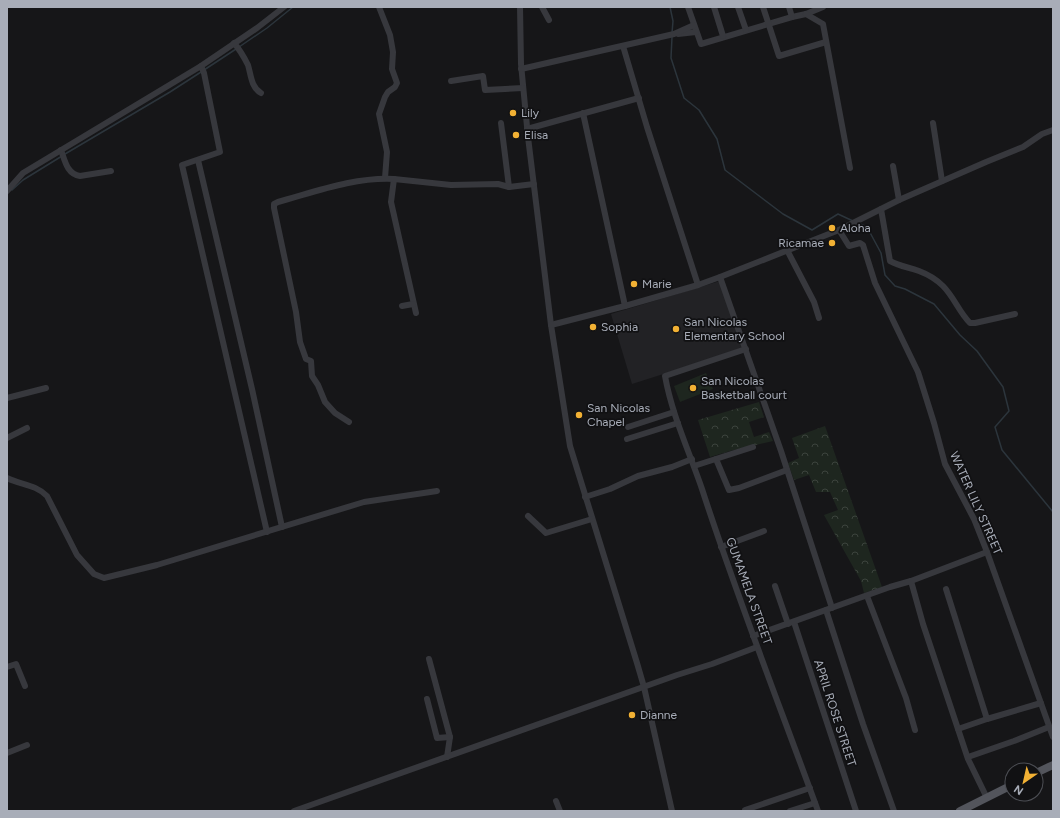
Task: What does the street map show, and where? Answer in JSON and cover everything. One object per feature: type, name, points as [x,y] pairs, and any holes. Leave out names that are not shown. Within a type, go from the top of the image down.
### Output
[{"type":"main road","points":[[960,811],[1004,789]]},
{"type":"street","points":[[7,191],[23,173],[201,66],[284,7]]},
{"type":"street","points":[[379,7],[390,35],[393,52],[392,69],[397,83],[385,97],[379,114],[387,152],[385,178]]},
{"type":"street","points":[[520,7],[521,69],[527,129],[551,325],[570,446],[644,687],[672,811]]},
{"type":"street","points":[[542,7],[549,20]]},
{"type":"street","points":[[688,7],[701,44],[723,36],[806,14],[823,7]]},
{"type":"street","points":[[714,7],[723,36]]},
{"type":"street","points":[[738,7],[746,30]]},
{"type":"street","points":[[764,7],[779,56],[826,42]]},
{"type":"street","points":[[789,7],[792,17]]},
{"type":"street","points":[[806,14],[823,24],[850,168]]},
{"type":"street","points":[[674,34],[694,25]]},
{"type":"street","points":[[521,69],[674,34],[696,32]]},
{"type":"street","points":[[234,43],[248,65],[255,89],[261,93]]},
{"type":"street","points":[[623,46],[698,285]]},
{"type":"street","points":[[201,66],[204,73],[220,152],[182,165],[267,532]]},
{"type":"street","points":[[451,81],[483,76],[485,90],[523,88]]},
{"type":"street","points":[[527,129],[639,98]]},
{"type":"street","points":[[583,114],[625,306]]},
{"type":"street","points":[[501,123],[509,187]]},
{"type":"street","points":[[933,123],[942,181]]},
{"type":"street","points":[[551,325],[625,306],[698,285],[720,277],[839,230],[899,200],[1023,147],[1042,134],[1053,130]]},
{"type":"street","points":[[61,150],[68,170],[75,175],[80,176],[111,171]]},
{"type":"street","points":[[198,160],[252,389],[282,527]]},
{"type":"street","points":[[893,166],[899,200]]},
{"type":"street","points":[[349,422],[335,413],[325,402],[318,385],[312,376],[312,361],[306,358],[300,342],[296,312],[274,205],[278,202],[337,186],[385,178],[451,185],[498,184],[509,187],[534,184]]},
{"type":"street","points":[[394,179],[391,202],[416,313]]},
{"type":"street","points":[[881,209],[890,261],[897,265],[920,271],[943,286],[970,324],[1015,314]]},
{"type":"street","name":"WATER LILY STREET","points":[[839,230],[849,246],[860,243],[863,245],[875,283],[918,372],[945,464],[974,519],[1053,737]]},
{"type":"street","points":[[787,250],[814,302],[819,318]]},
{"type":"street","points":[[720,277],[787,470],[863,724],[894,811]]},
{"type":"street","points":[[402,306],[413,304]]},
{"type":"street","name":"GUMAMELA STREET","points":[[746,349],[665,376],[674,412],[721,547],[818,811]]},
{"type":"street","points":[[7,398],[46,388]]},
{"type":"street","points":[[628,427],[674,412]]},
{"type":"street","points":[[627,439],[678,423]]},
{"type":"street","points":[[7,438],[27,428]]},
{"type":"street","points":[[585,497],[610,489],[638,476],[672,467],[716,459],[753,447]]},
{"type":"street","points":[[716,459],[729,490],[787,470]]},
{"type":"street","points":[[7,478],[42,490],[47,496],[77,555],[94,574],[104,578],[157,565],[364,502],[437,491]]},
{"type":"street","points":[[528,516],[546,533],[592,519]]},
{"type":"street","points":[[721,547],[764,531]]},
{"type":"street","points":[[753,636],[911,581],[987,552]]},
{"type":"street","points":[[911,581],[923,624],[958,729],[968,757],[987,798]]},
{"type":"street","name":"APRIL ROSE STREET","points":[[775,586],[791,623],[856,811]]},
{"type":"street","points":[[946,589],[987,719]]},
{"type":"street","points":[[867,596],[906,698],[915,730]]},
{"type":"street","points":[[294,811],[677,675],[712,664],[757,646]]},
{"type":"street","points":[[428,658],[450,737],[448,757]]},
{"type":"street","points":[[7,667],[16,664],[25,686]]},
{"type":"street","points":[[427,699],[437,738],[450,737]]},
{"type":"street","points":[[958,729],[1041,703]]},
{"type":"street","points":[[968,757],[1049,727]]},
{"type":"street","points":[[7,753],[27,745]]},
{"type":"street","points":[[745,810],[810,788]]},
{"type":"street","points":[[556,801],[560,811]]},
{"type":"street","points":[[790,811],[815,803]]},
{"type":"shaded area","name":"San Nicolas Elementary School","points":[[720,281],[743,344],[742,349],[632,384],[611,314]]},
{"type":"green space","name":"San Nicolas Basketball court","points":[[706,373],[713,389],[680,402],[674,386]]},
{"type":"green space","points":[[759,402],[764,417],[749,422],[754,437],[769,432],[773,441],[710,457],[698,420]]},
{"type":"green space","points":[[825,426],[882,587],[864,593],[861,581],[824,515],[838,510],[830,492],[816,492],[809,475],[794,480],[788,463],[799,458],[792,438]]},
{"type":"waterway","points":[[239,47],[267,28],[293,7]]},
{"type":"waterway","points":[[670,7],[673,21],[672,33]]},
{"type":"waterway","points":[[672,37],[671,58],[684,98],[699,110],[717,139],[725,170],[783,214],[812,230],[838,214],[853,221]]},
{"type":"waterway","points":[[204,70],[236,49]]},
{"type":"waterway","points":[[65,154],[201,72]]},
{"type":"waterway","points":[[12,190],[23,180],[62,156]]},
{"type":"waterway","points":[[858,223],[867,227],[881,253],[885,275],[895,286],[905,289],[934,304],[960,335],[977,351],[1003,387],[1009,411],[995,427],[1002,450],[1053,512]]},
{"type":"place","name":"Lily","points":[[513,113]]},
{"type":"place","name":"Elisa","points":[[516,135]]},
{"type":"place","name":"Aloha","points":[[832,228]]},
{"type":"place","name":"Ricamae","points":[[832,243]]},
{"type":"place","name":"Marie","points":[[634,284]]},
{"type":"place","name":"Sophia","points":[[593,327]]},
{"type":"place","name":"San Nicolas Elementary School","points":[[676,329]]},
{"type":"place","name":"San Nicolas Basketball court","points":[[693,388]]},
{"type":"place","name":"San Nicolas Chapel","points":[[579,415]]},
{"type":"place","name":"Dianne","points":[[632,715]]}]
